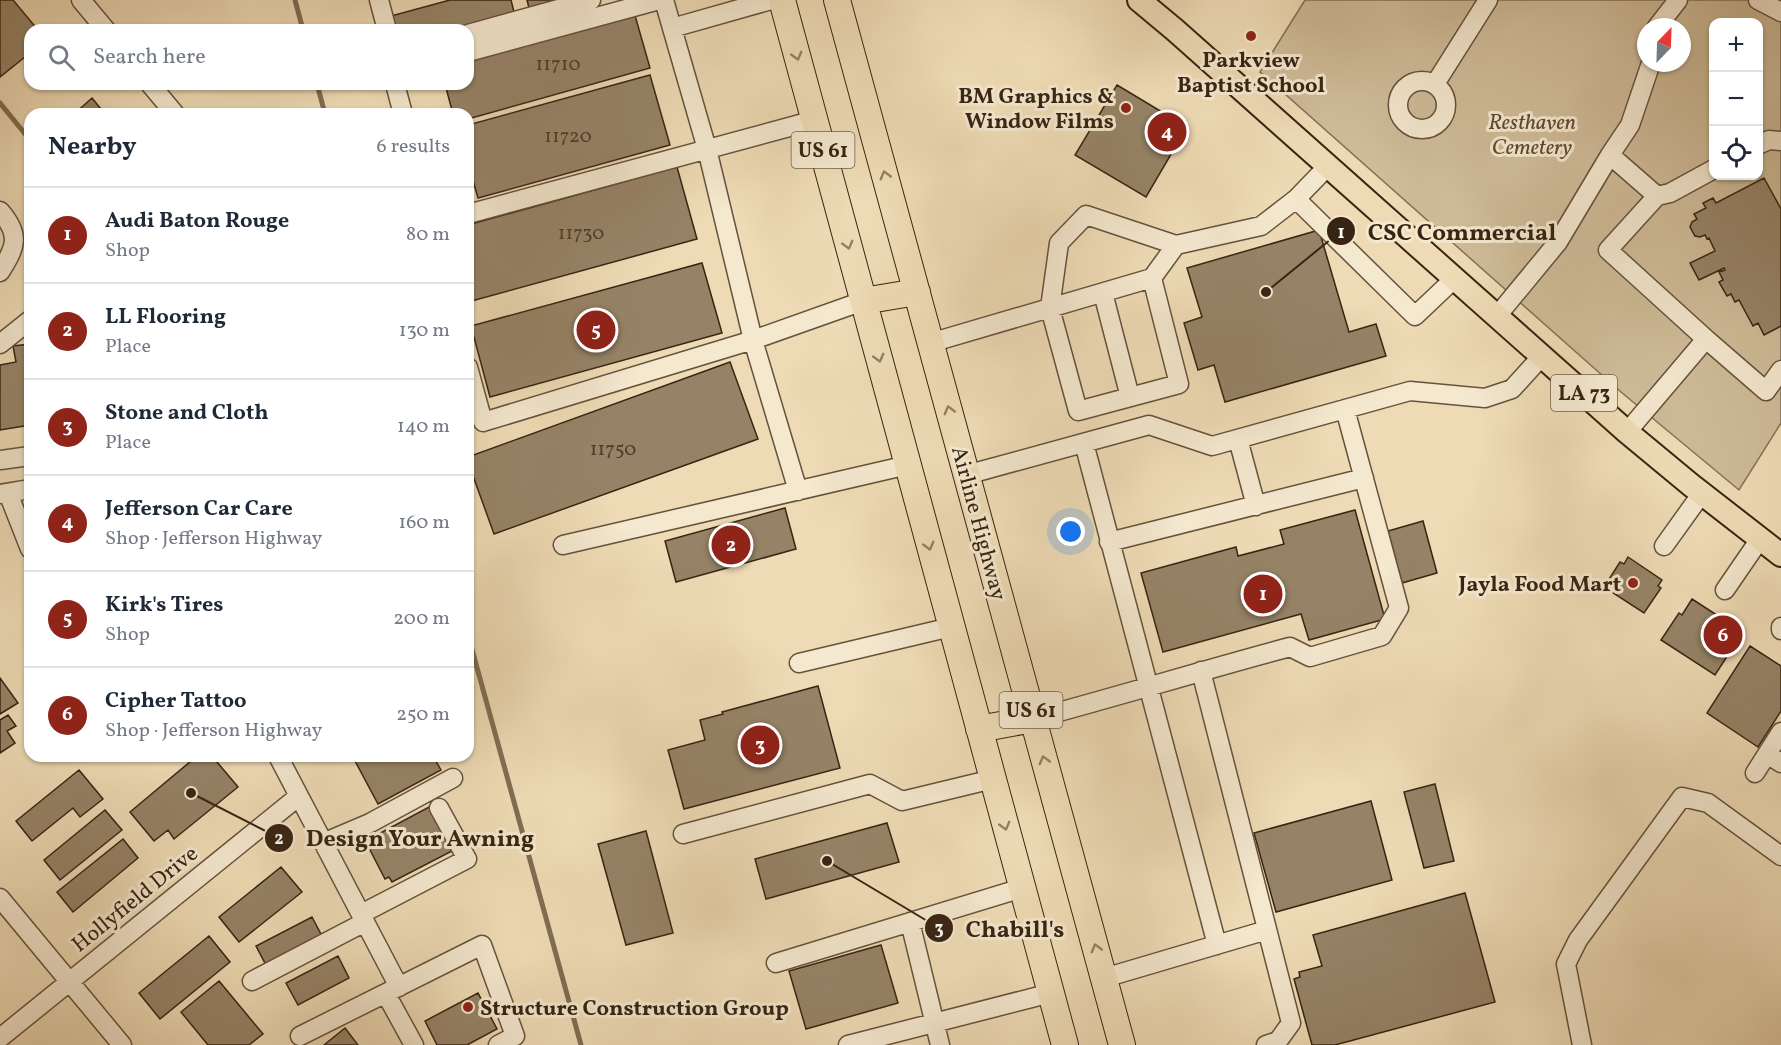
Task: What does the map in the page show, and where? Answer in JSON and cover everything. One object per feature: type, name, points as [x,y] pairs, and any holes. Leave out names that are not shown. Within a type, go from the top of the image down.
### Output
[{"type":"highway","name":"US 61","points":[[782,0],[1065,1045]]},
{"type":"highway","name":"Airline Highway","points":[[837,0],[1122,1045]]},
{"type":"highway","points":[[863,301],[917,292]]},
{"type":"highway","points":[[979,729],[1033,719]]},
{"type":"main road","name":"LA 73","points":[[1139,0],[1627,432],[1781,555]]},
{"type":"street","points":[[81,0],[100,24]]},
{"type":"street","points":[[379,0],[385,24]]},
{"type":"street","points":[[474,32],[591,0]]},
{"type":"street","points":[[474,50],[659,0]]},
{"type":"street","points":[[664,0],[707,149],[753,340],[798,491]]},
{"type":"street","points":[[672,28],[771,0]]},
{"type":"street","points":[[1435,84],[1488,0]]},
{"type":"street","points":[[1657,18],[1658,0]]},
{"type":"street","points":[[1663,18],[1678,0]]},
{"type":"street","points":[[1758,0],[1781,12]]},
{"type":"street","points":[[1497,316],[1544,262],[1558,242],[1630,125],[1648,72]]},
{"type":"street","points":[[155,90],[170,108]]},
{"type":"street","points":[[397,90],[401,108]]},
{"type":"street","points":[[474,212],[815,120]]},
{"type":"street","points":[[1763,143],[1769,140],[1781,141]]},
{"type":"street","points":[[1611,155],[1657,196]]},
{"type":"street","points":[[1152,278],[1179,384],[1078,411],[1050,308],[1059,243],[1086,214],[1176,245],[1261,226],[1296,199],[1328,166]]},
{"type":"street","points":[[1709,171],[1670,193],[1657,196],[1608,250],[1766,391],[1781,370]]},
{"type":"street","points":[[1296,199],[1415,316],[1454,279]]},
{"type":"street","points":[[0,212],[14,228],[13,247],[0,272]]},
{"type":"street","points":[[930,343],[1152,278],[1176,245]]},
{"type":"street","points":[[1103,293],[1130,397]]},
{"type":"street","points":[[474,389],[483,422],[753,340],[863,301]]},
{"type":"street","points":[[0,344],[24,325]]},
{"type":"street","points":[[1627,432],[1706,339]]},
{"type":"street","points":[[966,474],[1149,426],[1212,446],[1410,391],[1485,398],[1512,389],[1542,356]]},
{"type":"street","points":[[1033,719],[1150,688],[1200,671],[1290,646],[1311,657],[1382,636],[1399,608],[1345,409]]},
{"type":"street","points":[[1238,439],[1256,506]]},
{"type":"street","points":[[1084,443],[1217,945]]},
{"type":"street","points":[[0,460],[24,457]]},
{"type":"street","points":[[563,545],[908,465]]},
{"type":"street","points":[[1109,542],[1364,478]]},
{"type":"street","points":[[24,490],[4,493],[24,536]]},
{"type":"street","points":[[1664,546],[1702,493]]},
{"type":"street","points":[[1725,590],[1760,539]]},
{"type":"street","points":[[799,663],[951,627]]},
{"type":"street","points":[[1200,671],[1291,1023],[1278,1041],[1266,1045]]},
{"type":"street","points":[[1755,773],[1774,758],[1781,732]]},
{"type":"street","points":[[281,762],[363,918],[385,994],[414,1045]]},
{"type":"street","points":[[323,843],[370,823],[453,778]]},
{"type":"street","points":[[683,834],[870,784],[902,801],[993,779]]},
{"type":"street","name":"Hollyfield Drive","points":[[0,1038],[299,796]]},
{"type":"street","points":[[1582,1045],[1566,964],[1578,940],[1682,797],[1708,803],[1781,856]]},
{"type":"street","points":[[252,981],[467,860],[439,808]]},
{"type":"street","points":[[776,963],[1022,888]]},
{"type":"street","points":[[0,898],[122,1045]]},
{"type":"street","points":[[910,922],[940,1045]]},
{"type":"street","points":[[1104,978],[1267,930]]},
{"type":"street","points":[[300,1036],[482,945],[515,1036],[498,1045]]},
{"type":"street","points":[[848,1045],[1051,993]]},
{"type":"green space","name":"Resthaven Cemetery","points":[[1305,0],[1781,0],[1781,423],[1739,490],[1621,392],[1260,72]]},
{"type":"building","points":[[0,0],[13,0],[33,24],[24,24],[24,58],[0,77]]},
{"type":"building","points":[[450,0],[511,0],[515,16],[474,27],[474,24],[393,24],[391,16]]},
{"type":"building","points":[[527,0],[572,0],[530,12]]},
{"type":"building","points":[[634,12],[650,68],[474,117],[474,108],[451,108],[447,90],[474,90],[474,55]]},
{"type":"building","points":[[650,75],[670,145],[478,198],[474,184],[474,123]]},
{"type":"building","points":[[1117,85],[1187,127],[1146,197],[1075,155]]},
{"type":"building","points":[[92,98],[100,108],[81,108]]},
{"type":"building","points":[[677,167],[697,239],[474,300],[474,223]]},
{"type":"building","points":[[1763,179],[1781,209],[1781,326],[1764,335],[1758,323],[1753,326],[1739,300],[1735,302],[1731,294],[1727,296],[1719,282],[1723,280],[1719,272],[1725,270],[1724,268],[1699,280],[1690,263],[1715,251],[1709,238],[1707,239],[1705,235],[1695,236],[1690,227],[1697,219],[1694,214],[1706,208],[1703,203],[1713,198],[1716,203]]},
{"type":"building","points":[[1319,230],[1349,332],[1376,324],[1386,356],[1225,402],[1214,365],[1198,370],[1184,323],[1202,317],[1187,268]]},
{"type":"building","points":[[702,263],[722,333],[490,397],[474,337],[474,325]]},
{"type":"building","points":[[24,345],[24,426],[0,430],[0,365],[16,362],[13,346]]},
{"type":"building","points":[[730,362],[758,439],[494,534],[474,479],[474,455]]},
{"type":"building","points":[[785,508],[796,549],[676,582],[665,541]]},
{"type":"building","points":[[1355,510],[1385,619],[1309,640],[1301,614],[1163,652],[1141,573],[1236,547],[1238,556],[1284,544],[1280,530]]},
{"type":"building","points":[[1423,521],[1437,573],[1402,583],[1388,531]]},
{"type":"building","name":"Jayla Food Mart","points":[[1628,557],[1662,580],[1658,586],[1661,588],[1644,613],[1604,587],[1620,562],[1624,564]]},
{"type":"building","points":[[1692,599],[1743,632],[1715,675],[1661,640],[1679,613],[1682,615]]},
{"type":"building","points":[[1750,646],[1781,666],[1781,711],[1758,747],[1707,713]]},
{"type":"building","points":[[0,678],[18,703],[0,714]]},
{"type":"building","points":[[818,686],[840,768],[684,809],[668,750],[705,740],[700,720]]},
{"type":"building","points":[[8,715],[16,726],[7,731],[15,743],[0,753],[0,720]]},
{"type":"building","points":[[190,762],[217,762],[238,787],[174,839],[168,830],[154,841],[130,812]]},
{"type":"building","points":[[356,762],[436,762],[441,770],[378,804]]},
{"type":"building","points":[[79,770],[103,799],[80,817],[73,808],[32,841],[16,821]]},
{"type":"building","points":[[1435,784],[1454,861],[1424,868],[1404,792]]},
{"type":"building","points":[[1371,801],[1392,880],[1276,912],[1254,833]]},
{"type":"building","points":[[431,806],[454,850],[392,882],[389,877],[385,879],[368,846],[372,844],[369,839]]},
{"type":"building","points":[[105,810],[122,830],[60,880],[44,860]]},
{"type":"building","points":[[887,823],[899,862],[766,899],[755,859]]},
{"type":"building","points":[[646,831],[673,933],[626,945],[598,844]]},
{"type":"building","points":[[123,839],[138,858],[73,912],[57,892]]},
{"type":"building","points":[[281,867],[302,892],[239,942],[219,917]]},
{"type":"building","points":[[1465,893],[1495,1002],[1335,1045],[1312,1045],[1294,979],[1300,977],[1299,972],[1322,966],[1313,935]]},
{"type":"building","points":[[312,917],[323,938],[267,967],[256,946]]},
{"type":"building","points":[[209,936],[230,962],[160,1019],[139,993]]},
{"type":"building","points":[[881,945],[898,1003],[806,1029],[789,971]]},
{"type":"building","points":[[338,956],[349,978],[298,1005],[286,983]]},
{"type":"building","points":[[219,981],[263,1034],[249,1045],[208,1045],[181,1012]]},
{"type":"building","name":"Structure Construction Group","points":[[478,993],[497,1029],[467,1045],[437,1045],[425,1021]]},
{"type":"building","points":[[345,1028],[358,1045],[324,1045]]},
{"type":"waterway","points":[[295,0],[301,24]]},
{"type":"waterway","points":[[319,90],[323,108]]},
{"type":"waterway","points":[[0,103],[24,133]]},
{"type":"waterway","points":[[474,657],[581,1045]]},
{"type":"place","name":"Parkview Baptist School","points":[[1251,36]]},
{"type":"place","name":"BM Graphics & Window Films","points":[[1126,108]]},
{"type":"place","name":"Jefferson Car Care","points":[[1167,132]]},
{"type":"place","name":"CSC Commercial","points":[[1266,292]]},
{"type":"place","name":"Kirk's Tires","points":[[596,330]]},
{"type":"place","name":"LL Flooring","points":[[731,545]]},
{"type":"place","name":"Jayla Food Mart","points":[[1633,583]]},
{"type":"place","name":"Audi Baton Rouge","points":[[1263,594]]},
{"type":"place","name":"Cipher Tattoo","points":[[1723,635]]},
{"type":"place","name":"Stone and Cloth","points":[[760,745]]},
{"type":"place","name":"Design Your Awning","points":[[191,793]]},
{"type":"place","name":"Chabill's","points":[[827,861]]},
{"type":"place","name":"Structure Construction Group","points":[[468,1007]]}]
